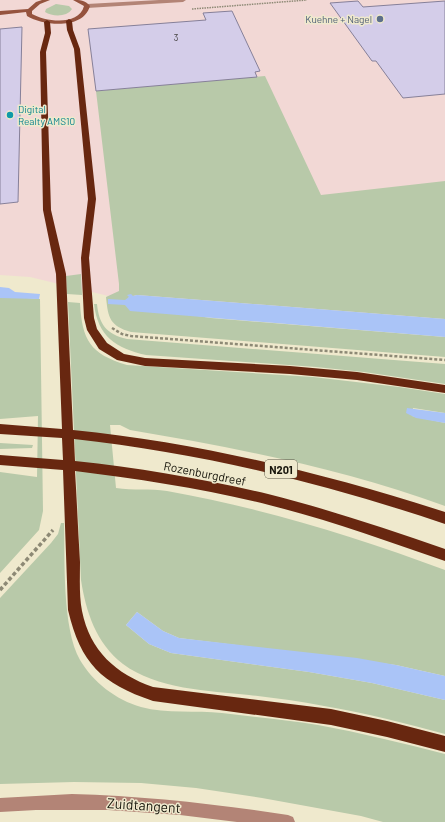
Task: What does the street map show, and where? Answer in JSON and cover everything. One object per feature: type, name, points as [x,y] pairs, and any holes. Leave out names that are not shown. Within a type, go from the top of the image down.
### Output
[{"type":"highway","points":[[69,21],[70,30],[77,49],[92,200],[85,258],[89,318],[92,330],[103,346],[115,354],[145,362],[290,370],[357,376],[445,389]]},
{"type":"highway","points":[[47,22],[48,33],[43,52],[47,210],[61,274],[74,601],[79,629],[91,653],[112,675],[130,687],[153,694],[286,710],[354,721],[445,744]]},
{"type":"highway","name":"Rozenburgdreef","points":[[0,429],[113,439],[186,450],[272,467],[360,491],[445,518]]},
{"type":"highway","name":"Rozenburgdreef","points":[[0,460],[116,471],[210,487],[269,500],[364,528],[445,555]]},
{"type":"main road","points":[[0,15],[29,12],[38,3],[47,0]]},
{"type":"main road","points":[[29,12],[39,21],[69,21],[84,15],[87,9],[84,3],[76,0]]},
{"type":"street","points":[[87,9],[148,2],[183,0]]},
{"type":"street","name":"Zuidtangent","points":[[0,805],[65,802],[122,803],[214,811],[288,822]]},
{"type":"path","points":[[191,9],[307,0]]},
{"type":"path","points":[[109,326],[122,334],[131,336],[445,360]]},
{"type":"shaded area","points":[[0,0],[445,0],[445,319],[137,295],[125,300],[30,277],[0,275]]},
{"type":"green space","points":[[56,4],[69,6],[72,9],[67,14],[63,15],[52,15],[45,12],[46,9]]},
{"type":"green space","points":[[265,76],[321,195],[445,181],[445,319],[137,295],[129,297],[125,305],[211,318],[445,337],[445,357],[131,332],[114,324],[111,320],[106,297],[119,291],[119,284],[96,91]]},
{"type":"green space","points":[[81,274],[82,295],[67,294],[66,276]]},
{"type":"green space","points":[[14,297],[40,299],[43,511],[39,530],[0,573],[0,472],[37,477],[38,416],[0,419],[0,298]]},
{"type":"green space","points":[[68,302],[80,303],[83,327],[90,344],[104,356],[127,365],[313,377],[445,394],[445,413],[413,408],[412,416],[445,423],[445,506],[329,470],[250,452],[130,430],[120,425],[110,425],[116,488],[167,491],[238,506],[308,524],[445,570],[445,676],[396,665],[179,638],[163,631],[137,612],[126,625],[149,644],[171,653],[309,672],[372,683],[445,700],[445,734],[370,715],[315,704],[268,697],[200,690],[167,684],[136,672],[123,664],[106,647],[99,637],[89,615],[81,580]]},
{"type":"green space","points":[[94,304],[97,304],[102,323],[105,327],[114,334],[127,339],[445,364],[445,384],[364,372],[316,367],[146,355],[126,349],[110,339],[104,333],[100,325]]},
{"type":"green space","points":[[0,443],[33,445],[32,448],[0,449]]},
{"type":"green space","points":[[61,523],[64,523],[67,612],[70,630],[74,646],[80,660],[98,683],[114,695],[141,707],[171,711],[222,713],[318,725],[382,738],[445,754],[445,822],[383,822],[361,816],[262,798],[196,788],[141,783],[74,782],[0,784],[0,598],[51,543],[58,534]]},
{"type":"water","points":[[0,287],[9,288],[15,292],[40,294],[39,299],[0,298]]},
{"type":"water","points":[[131,294],[133,296],[137,295],[445,319],[445,337],[130,311],[125,305],[108,304],[108,299],[125,300],[129,297],[127,295]]},
{"type":"water","points":[[407,408],[445,413],[445,423],[416,418],[406,413]]},
{"type":"water","points":[[137,612],[163,631],[179,638],[357,658],[445,676],[445,700],[372,683],[309,672],[171,653],[149,644],[126,625]]},
{"type":"building","points":[[358,1],[363,7],[445,1],[445,94],[403,98],[376,61],[372,61],[330,3]]},
{"type":"building","points":[[232,11],[260,71],[255,72],[257,77],[96,91],[88,29],[206,20],[203,13]]},
{"type":"building","name":"Digital Realty AMS10","points":[[22,27],[18,202],[0,204],[0,29]]},
{"type":"place","name":"Kuehne + Nagel","points":[[380,19]]},
{"type":"place","name":"Digital Realty AMS10","points":[[10,115]]}]
